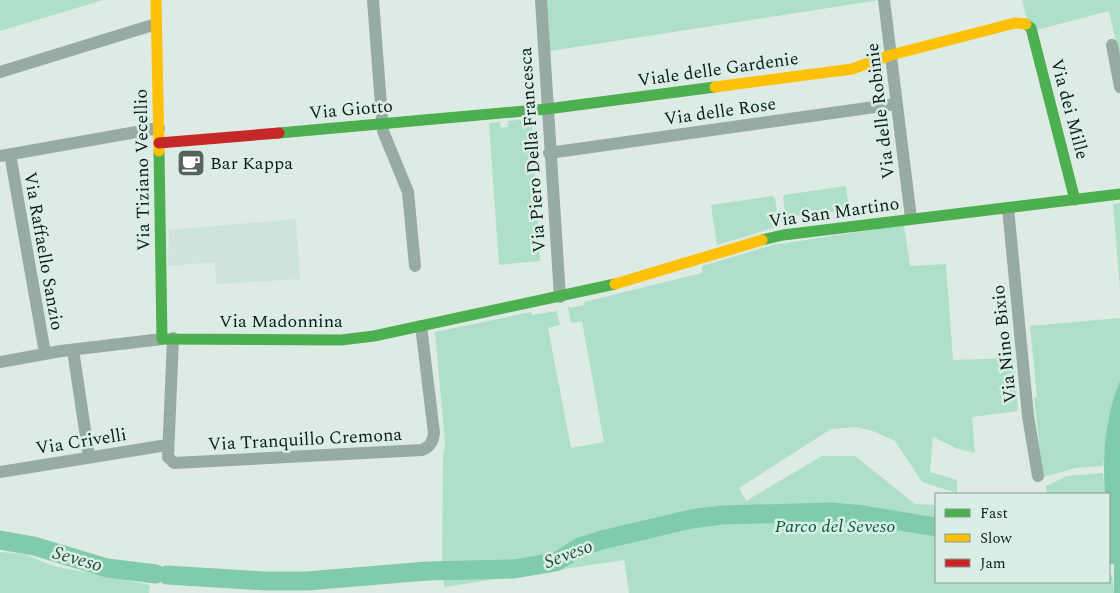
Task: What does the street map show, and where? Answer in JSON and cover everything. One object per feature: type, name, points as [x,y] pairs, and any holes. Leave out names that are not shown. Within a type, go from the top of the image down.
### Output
[{"type":"street","name":"Via Tiziano Vecellio","points":[[156,0],[159,143],[168,339]]},
{"type":"street","points":[[373,0],[384,137],[397,162],[408,192],[415,266]]},
{"type":"street","name":"Via Piero Della Francesca","points":[[541,0],[549,153],[560,297]]},
{"type":"street","name":"Via delle Robinie","points":[[884,0],[911,218]]},
{"type":"street","name":"Viale delle Gardenie","points":[[547,109],[852,69],[892,55],[1015,23],[1024,23],[1030,28]]},
{"type":"street","points":[[0,72],[156,24]]},
{"type":"street","name":"Via dei Mille","points":[[1030,28],[1075,200]]},
{"type":"street","points":[[1112,45],[1120,87]]},
{"type":"street","name":"Via delle Rose","points":[[549,153],[896,104]]},
{"type":"street","name":"Via Giotto","points":[[159,143],[547,109]]},
{"type":"street","points":[[5,155],[159,128]]},
{"type":"street","name":"Via Raffaello Sanzio","points":[[5,155],[45,353]]},
{"type":"street","name":"Via San Martino","points":[[560,297],[670,269],[764,239],[911,218],[1120,194]]},
{"type":"street","name":"Via Nino Bixio","points":[[1008,208],[1028,416],[1038,476]]},
{"type":"street","name":"Via Madonnina","points":[[0,362],[45,353],[168,339],[341,340],[374,336],[560,297]]},
{"type":"street","name":"Via Tranquillo Cremona","points":[[168,445],[169,461],[174,463],[422,450],[432,443],[434,434],[421,326]]},
{"type":"street","points":[[168,339],[168,445]]},
{"type":"street","points":[[72,350],[89,457]]},
{"type":"street","name":"Via Crivelli","points":[[0,472],[168,445]]},
{"type":"shaded area","points":[[296,219],[300,279],[217,284],[214,262],[168,266],[169,230]]},
{"type":"shaded area","points":[[1120,381],[1120,593],[1114,593],[1114,565],[1110,543],[1110,493],[1105,493],[1104,465],[1108,423]]},
{"type":"green space","points":[[0,0],[103,0],[0,31]]},
{"type":"green space","points":[[546,0],[880,0],[550,51]]},
{"type":"green space","points":[[1022,0],[1120,0],[1120,59],[1109,11],[1036,30],[1026,16]]},
{"type":"green space","points":[[528,119],[532,122],[540,261],[499,265],[489,123],[500,122],[501,128],[508,127],[508,121]]},
{"type":"green space","points":[[846,186],[849,210],[795,216],[787,222],[784,195]]},
{"type":"green space","points":[[772,196],[775,198],[778,220],[776,227],[717,245],[711,205]]},
{"type":"green space","points":[[1120,203],[1120,289],[1113,204]]},
{"type":"green space","name":"Parco del Seveso","points":[[904,225],[910,266],[946,264],[953,360],[1014,358],[1018,411],[972,417],[975,453],[958,449],[933,437],[930,472],[957,480],[957,493],[922,482],[895,441],[873,431],[856,427],[831,429],[739,488],[746,501],[822,456],[855,456],[915,504],[935,505],[935,583],[1110,583],[1110,575],[1112,575],[1114,593],[629,593],[624,560],[444,587],[442,560],[443,458],[445,442],[435,332],[531,312],[532,315],[557,311],[560,325],[548,328],[571,448],[604,442],[582,321],[571,323],[568,306],[570,308],[584,305],[584,302],[702,273],[702,266],[773,245]]},
{"type":"green space","points":[[1120,318],[1120,381],[1109,416],[1103,466],[1076,468],[1043,477],[1034,398],[1037,397],[1030,326]]},
{"type":"green space","points":[[1103,473],[1105,493],[1047,493],[1046,486],[1067,476]]},
{"type":"green space","points":[[0,552],[24,554],[53,566],[150,585],[149,593],[0,593]]},
{"type":"waterway","name":"Seveso","points":[[167,575],[266,581],[307,581],[427,571],[514,569],[556,562],[580,547],[602,540],[691,519],[722,515],[832,512],[864,515],[935,527]]},
{"type":"waterway","name":"Seveso","points":[[0,540],[34,546],[107,568],[156,574]]},
{"type":"waterway","name":"Seveso","points":[[1110,555],[1120,554]]},
{"type":"traffic: fast","points":[[1026,24],[1031,28],[1075,200]]},
{"type":"traffic: fast","points":[[279,133],[547,109],[715,87]]},
{"type":"traffic: fast","points":[[159,151],[162,339],[341,340],[374,336],[615,284]]},
{"type":"traffic: fast","points":[[762,240],[783,235],[1120,194]]},
{"type":"traffic: slow","points":[[156,0],[159,151]]},
{"type":"traffic: slow","points":[[715,87],[852,69],[891,55],[1015,23],[1026,24]]},
{"type":"traffic: slow","points":[[615,284],[762,240]]},
{"type":"traffic: jam","points":[[159,143],[279,133]]},
{"type":"place","name":"Bar Kappa","points":[[191,163]]}]
